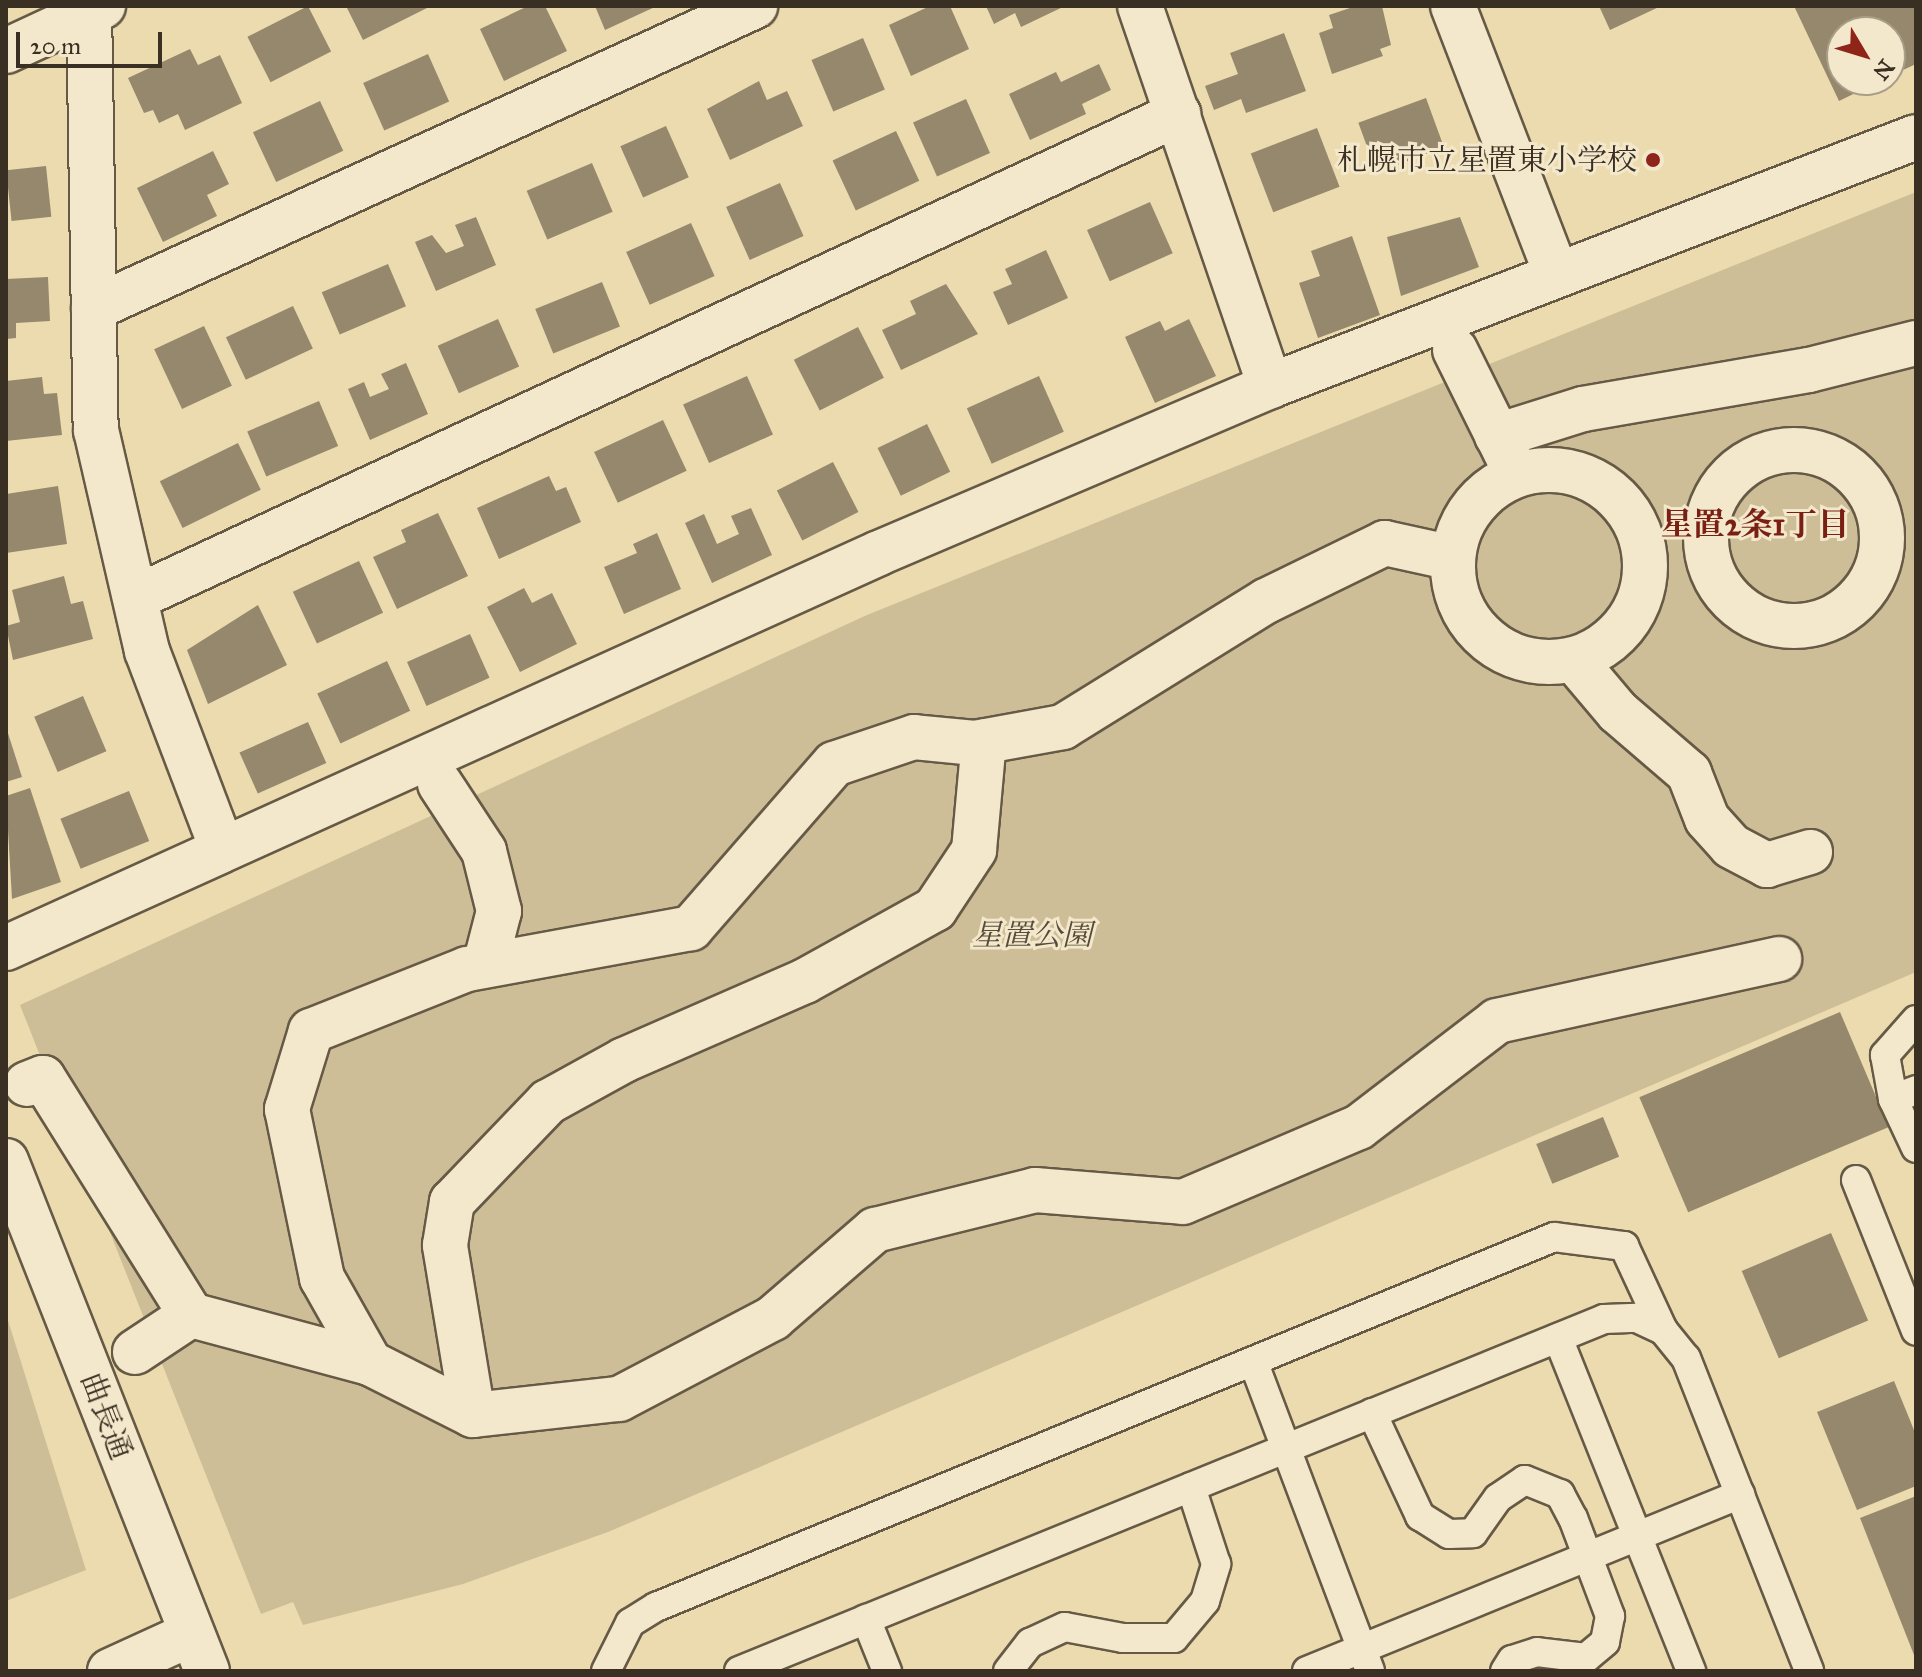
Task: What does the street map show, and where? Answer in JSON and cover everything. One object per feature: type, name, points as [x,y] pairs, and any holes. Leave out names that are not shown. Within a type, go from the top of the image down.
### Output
[{"type":"street","points":[[94,308],[755,6]]},
{"type":"street","points":[[1140,6],[1270,386]]},
{"type":"street","points":[[1453,6],[1555,270]]},
{"type":"street","points":[[6,51],[94,8],[96,430],[147,651],[221,846]]},
{"type":"street","points":[[137,597],[1178,114]]},
{"type":"street","points":[[6,948],[221,846],[1270,386],[1555,270],[1916,137]]},
{"type":"street","points":[[1497,436],[1583,409],[1809,370],[1916,343]]},
{"type":"street","points":[[1455,350],[1516,474]]},
{"type":"street","points":[[1787,450],[1842,464],[1864,484],[1883,538],[1863,593],[1815,624],[1758,620],[1725,592],[1707,553],[1716,497],[1734,473],[1787,450]]},
{"type":"street","points":[[1576,472],[1604,485],[1641,532],[1646,562],[1627,623],[1604,646],[1574,660],[1541,663],[1483,637],[1462,611],[1453,558],[1465,516],[1487,491],[1516,474],[1576,472]]},
{"type":"street","points":[[370,1363],[322,1278],[287,1109],[311,1031],[485,965],[691,928],[834,764],[914,737],[984,741],[1063,727],[1266,601],[1385,543],[1453,558]]},
{"type":"street","points":[[1646,562],[1707,553]]},
{"type":"street","points":[[1574,660],[1618,712],[1689,773],[1707,819],[1731,846],[1767,865],[1810,852]]},
{"type":"street","points":[[473,1415],[445,1245],[452,1202],[548,1102],[805,981],[935,909],[974,850],[984,741]]},
{"type":"street","points":[[440,784],[484,851],[499,911],[485,965]]},
{"type":"street","points":[[27,1084],[43,1078],[191,1315],[370,1363],[473,1415],[619,1399],[773,1318],[875,1230],[1035,1190],[1183,1202],[1359,1127],[1497,1021],[1779,959]]},
{"type":"street","name":"曲長通","points":[[6,1161],[199,1653]]},
{"type":"street","points":[[135,1352],[191,1315]]},
{"type":"street","points":[[110,1671],[199,1653]]},
{"type":"lane","points":[[1916,1020],[1885,1055],[1904,1095],[1916,1147]]},
{"type":"lane","points":[[1856,1180],[1916,1331]]},
{"type":"lane","points":[[606,1671],[630,1623],[656,1607],[1554,1237],[1624,1246],[1663,1330],[1686,1358],[1809,1671]]},
{"type":"lane","points":[[739,1671],[1604,1319],[1637,1318],[1663,1330]]},
{"type":"lane","points":[[1558,1338],[1691,1671]]},
{"type":"lane","points":[[1253,1361],[1366,1660]]},
{"type":"lane","points":[[1372,1413],[1420,1516],[1449,1534],[1473,1533],[1498,1498],[1525,1480],[1560,1494],[1610,1616],[1605,1642],[1586,1658],[1537,1652],[1512,1660],[1505,1671]]},
{"type":"lane","points":[[1008,1671],[1030,1643],[1065,1627],[1123,1638],[1174,1638],[1205,1601],[1216,1564],[1191,1487]]},
{"type":"lane","points":[[1307,1671],[1366,1660],[1586,1557],[1740,1494]]},
{"type":"lane","points":[[866,1619],[887,1671]]},
{"type":"green space","name":"星置公園","points":[[1916,192],[1916,972],[608,1532],[463,1584],[303,1625],[293,1602],[261,1614],[20,1005],[867,615]]},
{"type":"green space","points":[[6,1314],[86,1570],[6,1601]]},
{"type":"building","points":[[308,6],[331,51],[271,82],[247,37]]},
{"type":"building","points":[[346,6],[431,6],[363,40]]},
{"type":"building","points":[[528,6],[545,6],[567,51],[504,81],[480,29]]},
{"type":"building","points":[[595,6],[657,6],[605,30]]},
{"type":"building","points":[[930,6],[950,6],[969,49],[911,76],[889,25]]},
{"type":"building","points":[[986,6],[1065,6],[1021,27],[1015,13],[994,24]]},
{"type":"building","points":[[1356,6],[1382,6],[1391,45],[1380,49],[1383,56],[1332,74],[1319,33],[1333,28],[1329,15]]},
{"type":"building","points":[[1599,6],[1661,6],[1610,30]]},
{"type":"building","points":[[1794,6],[1916,6],[1916,64],[1906,69],[1906,16],[1826,16],[1826,74]]},
{"type":"building","points":[[1284,33],[1306,91],[1246,113],[1241,99],[1214,110],[1205,86],[1238,74],[1230,53]]},
{"type":"building","points":[[863,38],[885,90],[833,111],[811,60]]},
{"type":"building","points":[[190,49],[198,65],[220,55],[242,103],[185,130],[178,114],[159,123],[153,110],[144,113],[128,78]]},
{"type":"building","points":[[428,54],[449,102],[384,130],[363,83]]},
{"type":"building","points":[[1099,64],[1111,90],[1082,104],[1086,114],[1030,140],[1009,94],[1056,72],[1061,82]]},
{"type":"building","points":[[759,81],[767,100],[787,91],[803,126],[730,160],[707,109]]},
{"type":"building","points":[[1426,98],[1444,148],[1376,172],[1358,123]]},
{"type":"building","points":[[966,99],[990,153],[937,176],[913,123]]},
{"type":"building","points":[[320,101],[343,151],[276,182],[253,132]]},
{"type":"building","points":[[666,126],[689,177],[643,197],[620,146]]},
{"type":"building","points":[[1317,128],[1340,187],[1273,212],[1251,153]]},
{"type":"building","points":[[896,131],[919,181],[856,210],[833,161]]},
{"type":"building","points":[[213,151],[229,184],[207,195],[217,216],[163,242],[137,188]]},
{"type":"building","points":[[592,163],[613,212],[547,240],[527,191]]},
{"type":"building","points":[[46,166],[51,217],[12,221],[6,170]]},
{"type":"building","points":[[780,183],[804,236],[750,260],[726,207]]},
{"type":"building","points":[[1150,202],[1173,253],[1110,281],[1087,230]]},
{"type":"building","points":[[476,217],[496,265],[436,291],[415,242],[432,235],[446,253],[464,246],[455,225]]},
{"type":"building","points":[[1460,217],[1479,267],[1401,296],[1387,237]]},
{"type":"building","points":[[691,223],[715,276],[650,305],[626,252]]},
{"type":"building","points":[[1352,236],[1380,315],[1318,338],[1299,283],[1320,276],[1311,251]]},
{"type":"building","points":[[1046,250],[1068,298],[1008,325],[993,292],[1012,284],[1005,269]]},
{"type":"building","points":[[388,264],[406,306],[340,334],[322,292]]},
{"type":"building","points":[[48,277],[50,321],[16,323],[16,338],[6,339],[6,279]]},
{"type":"building","points":[[602,282],[620,327],[553,353],[535,309]]},
{"type":"building","points":[[946,284],[978,334],[901,370],[882,330],[916,314],[910,301]]},
{"type":"building","points":[[293,306],[313,349],[246,380],[226,337]]},
{"type":"building","points":[[498,319],[519,367],[459,393],[438,346]]},
{"type":"building","points":[[1189,319],[1216,376],[1155,403],[1125,337],[1160,321],[1165,331]]},
{"type":"building","points":[[204,326],[232,386],[182,409],[154,349]]},
{"type":"building","points":[[858,327],[884,378],[820,410],[794,360]]},
{"type":"building","points":[[406,363],[428,414],[370,440],[348,389],[364,382],[370,397],[389,389],[381,374]]},
{"type":"building","points":[[747,376],[773,434],[709,463],[683,404]]},
{"type":"building","points":[[1039,376],[1064,432],[992,464],[967,408]]},
{"type":"building","points":[[42,377],[44,394],[57,393],[62,435],[6,441],[6,381]]},
{"type":"building","points":[[319,401],[338,446],[266,477],[247,431]]},
{"type":"building","points":[[663,420],[687,471],[618,503],[594,452]]},
{"type":"building","points":[[927,424],[950,472],[901,496],[878,448]]},
{"type":"building","points":[[238,443],[261,490],[183,528],[160,481]]},
{"type":"building","points":[[833,462],[858,512],[802,540],[777,491]]},
{"type":"building","points":[[549,476],[556,491],[566,487],[581,522],[499,559],[477,508]]},
{"type":"building","points":[[58,486],[67,544],[6,553],[6,494]]},
{"type":"building","points":[[751,508],[772,555],[712,583],[685,523],[704,514],[717,544],[739,534],[731,516]]},
{"type":"building","points":[[438,513],[468,576],[397,609],[373,557],[406,542],[401,530]]},
{"type":"building","points":[[657,533],[681,589],[624,614],[604,567],[637,553],[633,544]]},
{"type":"building","points":[[359,561],[383,613],[317,644],[293,592]]},
{"type":"building","points":[[64,576],[71,604],[83,601],[93,639],[13,660],[6,626],[20,622],[12,590]]},
{"type":"building","points":[[524,588],[532,603],[552,593],[577,644],[520,672],[487,607]]},
{"type":"building","points":[[258,605],[287,665],[208,704],[187,650]]},
{"type":"building","points":[[470,634],[490,678],[426,706],[407,662]]},
{"type":"building","points":[[387,661],[410,711],[340,743],[317,694]]},
{"type":"building","points":[[83,696],[106,751],[58,772],[34,717]]},
{"type":"building","points":[[308,722],[326,763],[258,794],[239,753]]},
{"type":"building","points":[[6,727],[22,777],[6,782]]},
{"type":"building","points":[[30,788],[61,882],[12,899],[6,796]]},
{"type":"building","points":[[129,791],[149,841],[81,869],[60,819]]},
{"type":"building","points":[[1840,1012],[1889,1127],[1688,1212],[1639,1097]]},
{"type":"building","points":[[1603,1117],[1619,1157],[1552,1184],[1536,1144]]},
{"type":"building","points":[[1831,1233],[1868,1320],[1779,1358],[1742,1271]]},
{"type":"building","points":[[1894,1381],[1916,1435],[1916,1486],[1857,1510],[1817,1412]]},
{"type":"building","points":[[1916,1496],[1916,1660],[1860,1518]]},
{"type":"place","name":"札幌市立星置東小学校","points":[[1653,160]]},
{"type":"district","name":"星置2条1丁目","points":[[1755,525]]}]
